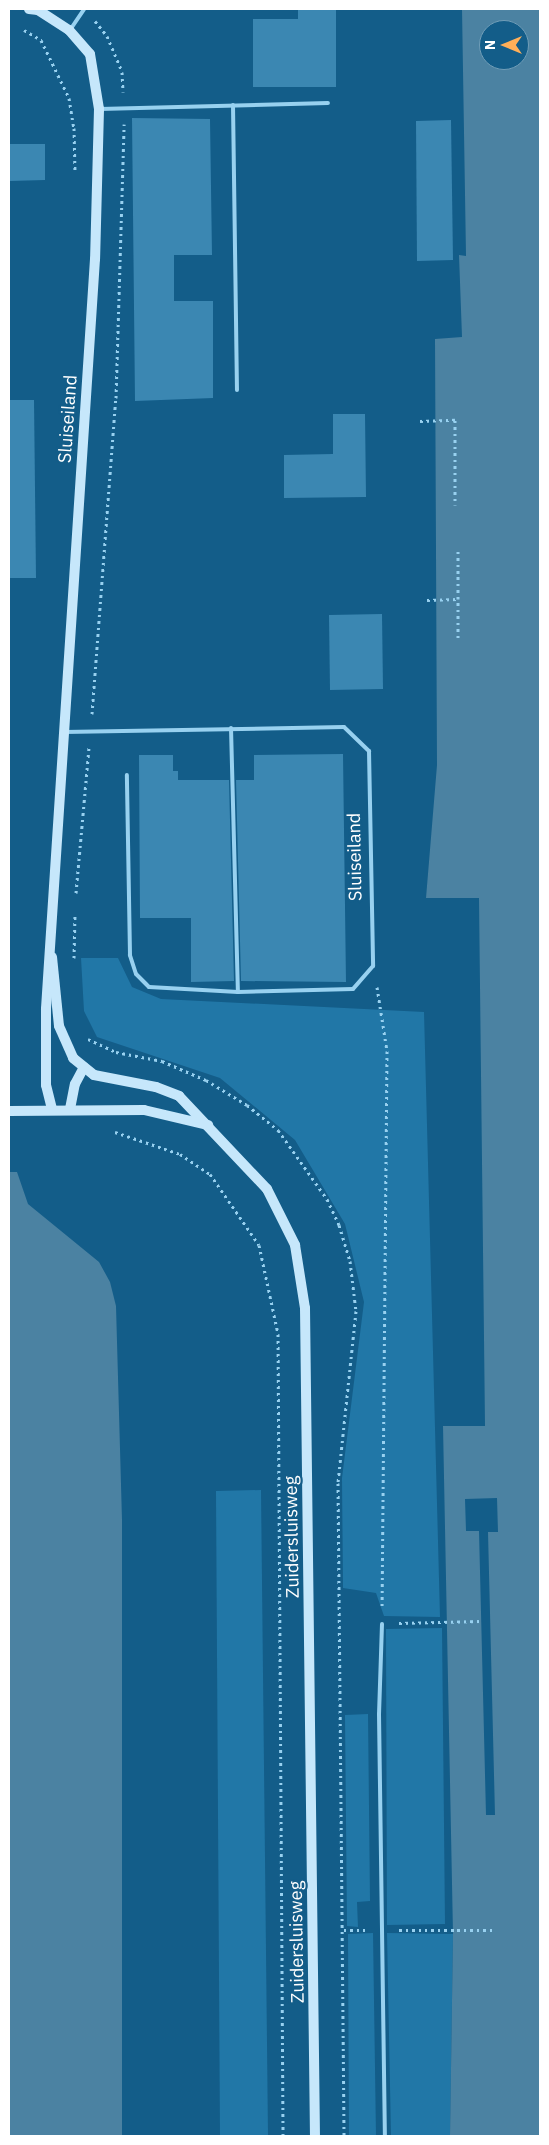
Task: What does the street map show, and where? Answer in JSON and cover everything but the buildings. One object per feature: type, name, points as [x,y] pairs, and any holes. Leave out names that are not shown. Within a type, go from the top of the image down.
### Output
[{"type":"street","name":"Sluiseiland","points":[[29,9],[38,10],[69,30],[90,54],[99,109],[95,259],[64,732],[52,957],[46,1009],[46,1086],[52,1109]]},
{"type":"street","name":"Sluiseiland","points":[[52,957],[61,1033],[73,1058],[94,1075],[156,1087],[179,1096],[209,1125]]},
{"type":"street","points":[[70,1109],[75,1084],[84,1068]]},
{"type":"street","points":[[9,1111],[52,1109],[144,1110],[209,1125]]},
{"type":"street","name":"Zuidersluisweg","points":[[209,1125],[267,1189],[295,1245],[305,1308],[315,2136]]},
{"type":"lane","points":[[69,30],[84,9]]},
{"type":"lane","points":[[99,109],[328,103]]},
{"type":"lane","points":[[233,106],[237,390]]},
{"type":"lane","name":"Sluiseiland","points":[[64,732],[344,727],[370,751],[373,964]]},
{"type":"lane","points":[[231,728],[238,992]]},
{"type":"lane","points":[[127,775],[130,955],[136,974],[149,987],[238,992],[353,989],[373,964]]},
{"type":"lane","points":[[382,1624],[379,1714],[385,2136]]},
{"type":"path","points":[[76,899],[116,398],[124,108],[122,72],[111,45],[84,9]]},
{"type":"path","points":[[17,25],[41,40],[69,98],[74,128],[75,176]]},
{"type":"path","points":[[420,421],[454,420],[455,505]]},
{"type":"path","points":[[458,551],[458,638]]},
{"type":"path","points":[[427,600],[458,599]]},
{"type":"path","points":[[74,966],[75,909]]},
{"type":"path","points":[[373,964],[387,1051],[382,1624],[481,1620]]},
{"type":"path","points":[[83,1032],[89,1040],[116,1052],[162,1062],[206,1080],[247,1105],[278,1130],[327,1199],[339,1225],[350,1261],[356,1311],[338,1483],[344,2136]]},
{"type":"path","name":"Zuidersluisweg","points":[[108,1130],[180,1154],[210,1174],[259,1245],[278,1334],[283,2136]]},
{"type":"path","points":[[402,1930],[493,1930]]},
{"type":"shaded area","points":[[462,9],[540,9],[540,2136],[450,2136],[453,1934],[443,1426],[485,1426],[479,898],[426,898],[437,765],[435,339],[462,337],[459,255],[466,256]]},
{"type":"shaded area","points":[[81,958],[118,958],[132,987],[161,999],[424,1012],[440,1617],[384,1616],[376,1593],[343,1588],[342,1478],[364,1302],[345,1224],[295,1140],[220,1078],[97,1037],[84,1011]]},
{"type":"shaded area","points":[[9,1172],[17,1172],[28,1204],[99,1262],[110,1282],[116,1306],[122,1520],[122,2136],[9,2136]]},
{"type":"shaded area","points":[[261,1490],[268,2136],[220,2136],[216,1491]]},
{"type":"shaded area","points":[[442,1628],[445,1924],[387,1925],[386,1629]]},
{"type":"shaded area","points":[[368,1714],[370,1901],[357,1902],[358,1927],[347,1926],[345,1715]]},
{"type":"shaded area","points":[[373,1933],[376,2136],[349,2136],[348,1934]]},
{"type":"shaded area","points":[[387,1933],[453,1934],[450,2136],[391,2136]]},
{"type":"pier","points":[[497,1498],[498,1532],[488,1532],[495,1815],[486,1815],[479,1531],[466,1531],[465,1499]]}]
